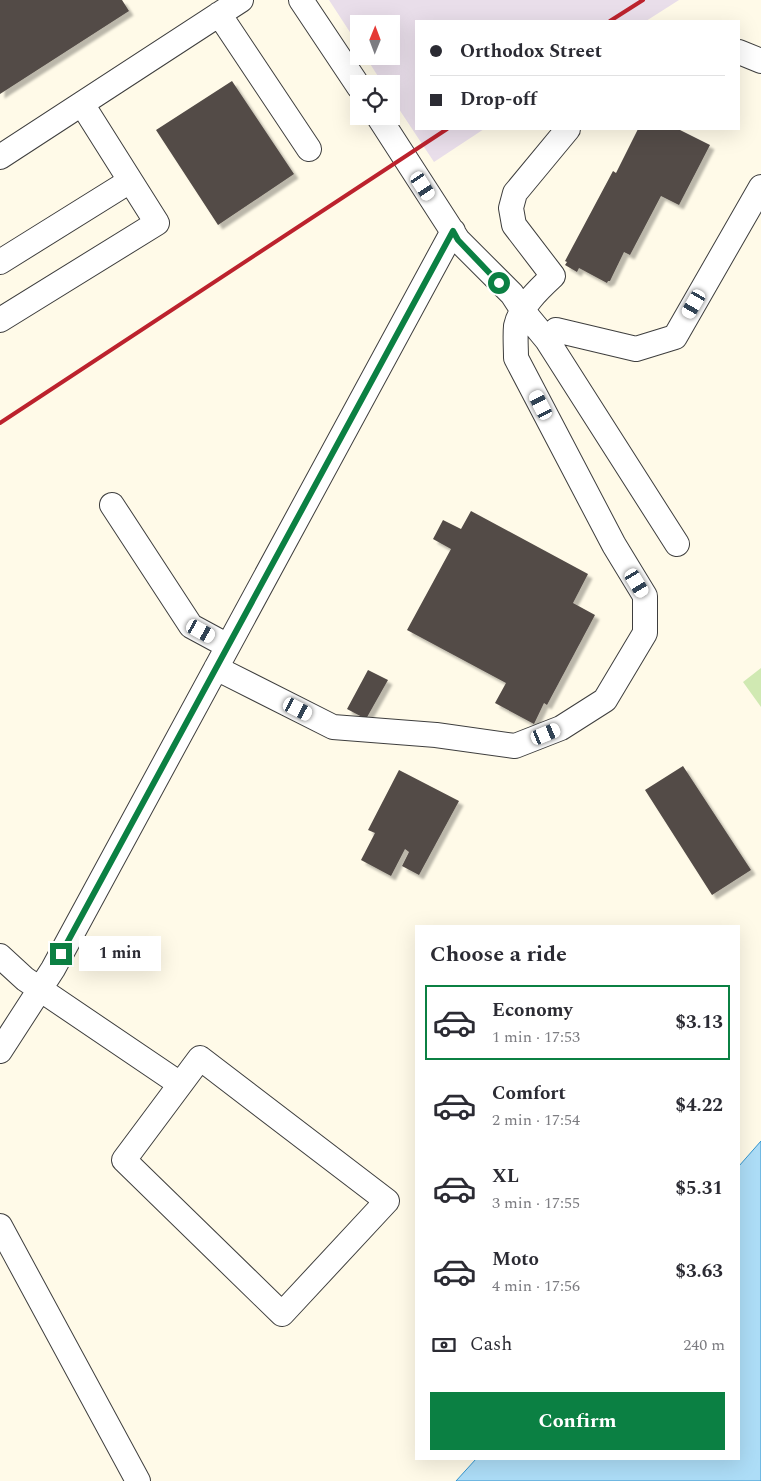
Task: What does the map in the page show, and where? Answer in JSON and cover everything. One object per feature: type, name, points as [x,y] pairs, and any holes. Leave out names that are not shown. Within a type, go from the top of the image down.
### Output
[{"type":"street","points":[[0,157],[241,0]]},
{"type":"street","points":[[301,0],[351,75]]},
{"type":"street","points":[[219,14],[309,149]]},
{"type":"street","points":[[740,52],[761,61]]},
{"type":"street","points":[[0,320],[157,223],[82,104]]},
{"type":"street","points":[[384,125],[458,240],[512,294],[523,311],[547,340],[677,544]]},
{"type":"street","points":[[216,668],[333,727],[436,735],[515,746],[561,728],[604,700],[645,633],[644,596],[614,544],[516,358],[516,326],[523,311],[538,290],[553,276],[514,224],[511,208],[515,193],[567,130]]},
{"type":"street","points":[[0,262],[130,181]]},
{"type":"street","points":[[547,340],[556,330],[636,349],[675,337],[761,187]]},
{"type":"street","points":[[0,1051],[53,969],[453,231]]},
{"type":"street","points":[[112,505],[191,626],[228,646]]},
{"type":"street","points":[[0,956],[25,979],[180,1084]]},
{"type":"street","points":[[200,1058],[387,1201],[282,1314],[124,1160],[180,1084],[200,1058]]},
{"type":"street","points":[[0,1226],[138,1481]]},
{"type":"shaded area","points":[[329,0],[679,0],[648,20],[415,20],[415,130],[482,130],[434,162],[400,111],[400,75],[377,75],[371,65],[400,65],[400,15],[350,15],[350,32]]},
{"type":"green space","points":[[761,668],[761,707],[743,682]]},
{"type":"water","points":[[761,1141],[761,1481],[456,1481],[475,1460],[740,1460],[740,1165]]},
{"type":"building","points":[[0,0],[122,0],[129,11],[0,94]]},
{"type":"building","points":[[232,81],[294,174],[218,225],[156,130]]},
{"type":"building","points":[[638,130],[680,130],[710,145],[679,205],[661,196],[630,255],[624,252],[610,281],[607,283],[579,268],[577,272],[565,265],[567,262],[565,261],[613,171],[616,173]]},
{"type":"building","points":[[471,511],[588,574],[573,603],[595,615],[547,705],[544,703],[534,724],[495,703],[506,683],[407,630],[451,549],[433,539],[443,520],[461,529]]},
{"type":"building","points":[[368,670],[388,680],[366,719],[347,709]]},
{"type":"building","points":[[683,766],[751,870],[712,895],[645,790]]},
{"type":"building","points":[[399,770],[459,801],[419,875],[402,866],[409,852],[405,849],[391,876],[361,860],[375,833],[368,830]]},
{"type":"railway","points":[[612,20],[643,0]]},
{"type":"railway","points":[[0,423],[445,130]]},
{"type":"route","points":[[61,954],[453,231],[458,240],[499,283]]}]
